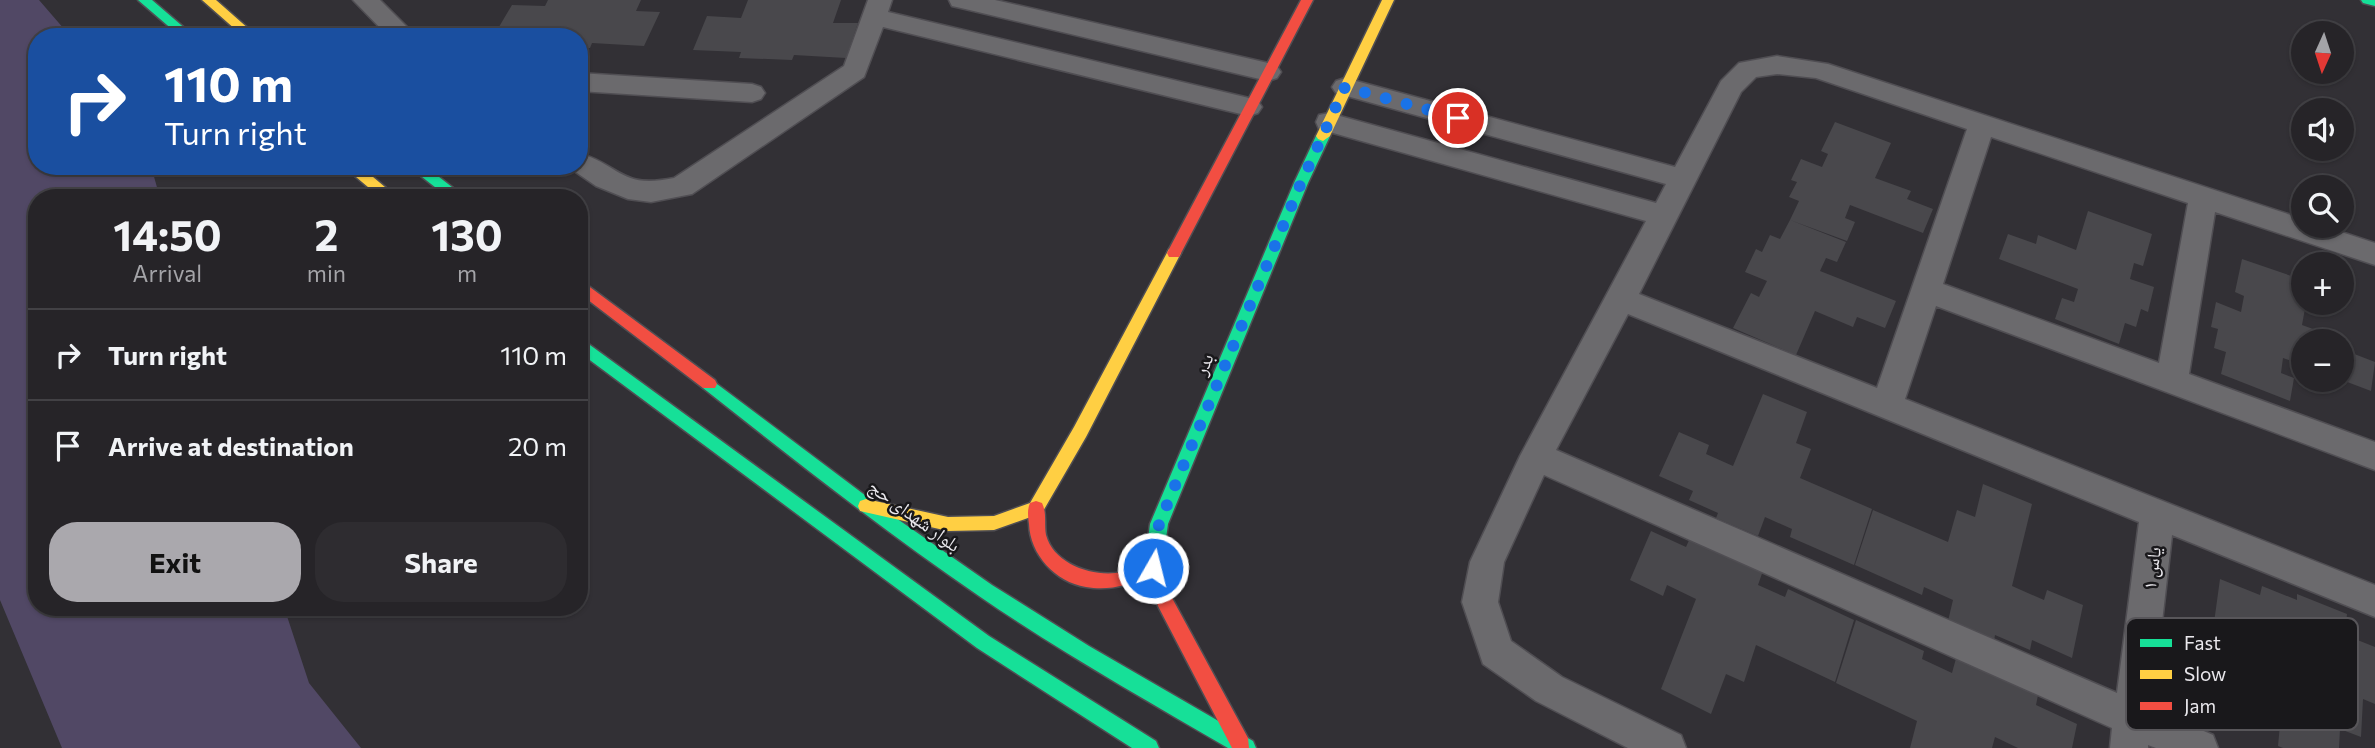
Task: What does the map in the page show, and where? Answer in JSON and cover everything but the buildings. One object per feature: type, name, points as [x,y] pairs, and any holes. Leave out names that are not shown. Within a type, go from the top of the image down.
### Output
[{"type":"street","points":[[144,0],[178,28]]},
{"type":"street","points":[[208,0],[241,28]]},
{"type":"street","points":[[365,0],[395,28]]},
{"type":"street","points":[[961,0],[1268,72]]},
{"type":"street","points":[[1153,568],[1121,580],[1085,579],[1055,564],[1038,538],[1036,508],[1080,432],[1307,0]]},
{"type":"street","name":"بدر","points":[[1243,747],[1164,600],[1153,568],[1159,524],[1301,183],[1388,0]]},
{"type":"street","points":[[2367,0],[2375,2]]},
{"type":"street","points":[[588,168],[629,192],[658,192],[682,187],[855,71],[877,8],[1249,107]]},
{"type":"street","points":[[1179,90],[1202,57]]},
{"type":"street","points":[[1667,748],[1549,689],[1496,652],[1480,602],[1487,562],[1536,456],[1621,299],[1730,87],[1748,69],[1777,65],[1819,70],[2375,254]]},
{"type":"street","points":[[588,83],[752,93]]},
{"type":"street","points":[[1345,87],[1683,179]]},
{"type":"street","points":[[1329,122],[1664,216]]},
{"type":"street","points":[[1887,406],[1982,124]]},
{"type":"street","points":[[1460,159],[1481,125]]},
{"type":"street","points":[[362,175],[379,189]]},
{"type":"street","points":[[427,175],[447,189]]},
{"type":"street","points":[[2172,380],[2203,198]]},
{"type":"street","points":[[1926,290],[2375,456]]},
{"type":"street","name":"بلوار شهدای حج","points":[[588,292],[660,344],[866,506],[954,569],[1068,643],[1243,747]]},
{"type":"street","points":[[1621,299],[2375,601]]},
{"type":"street","points":[[588,350],[983,642],[1149,748]]},
{"type":"street","points":[[1536,456],[2131,734],[2199,748]]},
{"type":"street","points":[[866,506],[948,524],[994,523],[1036,508]]},
{"type":"street","name":"یاس ۱","points":[[2145,618],[2157,513]]},
{"type":"shaded area","points":[[0,0],[39,0],[63,28],[28,28],[28,175],[154,175],[157,189],[28,189],[28,616],[287,616],[309,683],[361,748],[62,748],[0,600]]},
{"type":"traffic: fast","points":[[144,0],[178,28]]},
{"type":"traffic: fast","points":[[2367,0],[2375,2]]},
{"type":"traffic: fast","points":[[1157,579],[1153,568],[1159,524],[1323,136]]},
{"type":"traffic: fast","points":[[427,175],[447,189]]},
{"type":"traffic: fast","points":[[588,350],[983,642],[1149,748]]},
{"type":"traffic: fast","points":[[709,384],[950,567],[1082,652],[1246,748]]},
{"type":"traffic: slow","points":[[208,0],[241,28]]},
{"type":"traffic: slow","points":[[1323,136],[1388,0]]},
{"type":"traffic: slow","points":[[362,175],[379,189]]},
{"type":"traffic: slow","points":[[866,506],[948,524],[994,523],[1036,508],[1080,432],[1174,253]]},
{"type":"traffic: jam","points":[[1174,253],[1307,0]]},
{"type":"traffic: jam","points":[[588,292],[709,384]]},
{"type":"traffic: jam","points":[[1036,508],[1038,538],[1055,564],[1085,579],[1121,580],[1153,568]]},
{"type":"traffic: jam","points":[[1157,579],[1164,600],[1241,745]]},
{"type":"route","points":[[1153,568],[1159,524],[1301,183],[1345,87],[1458,118]]}]
